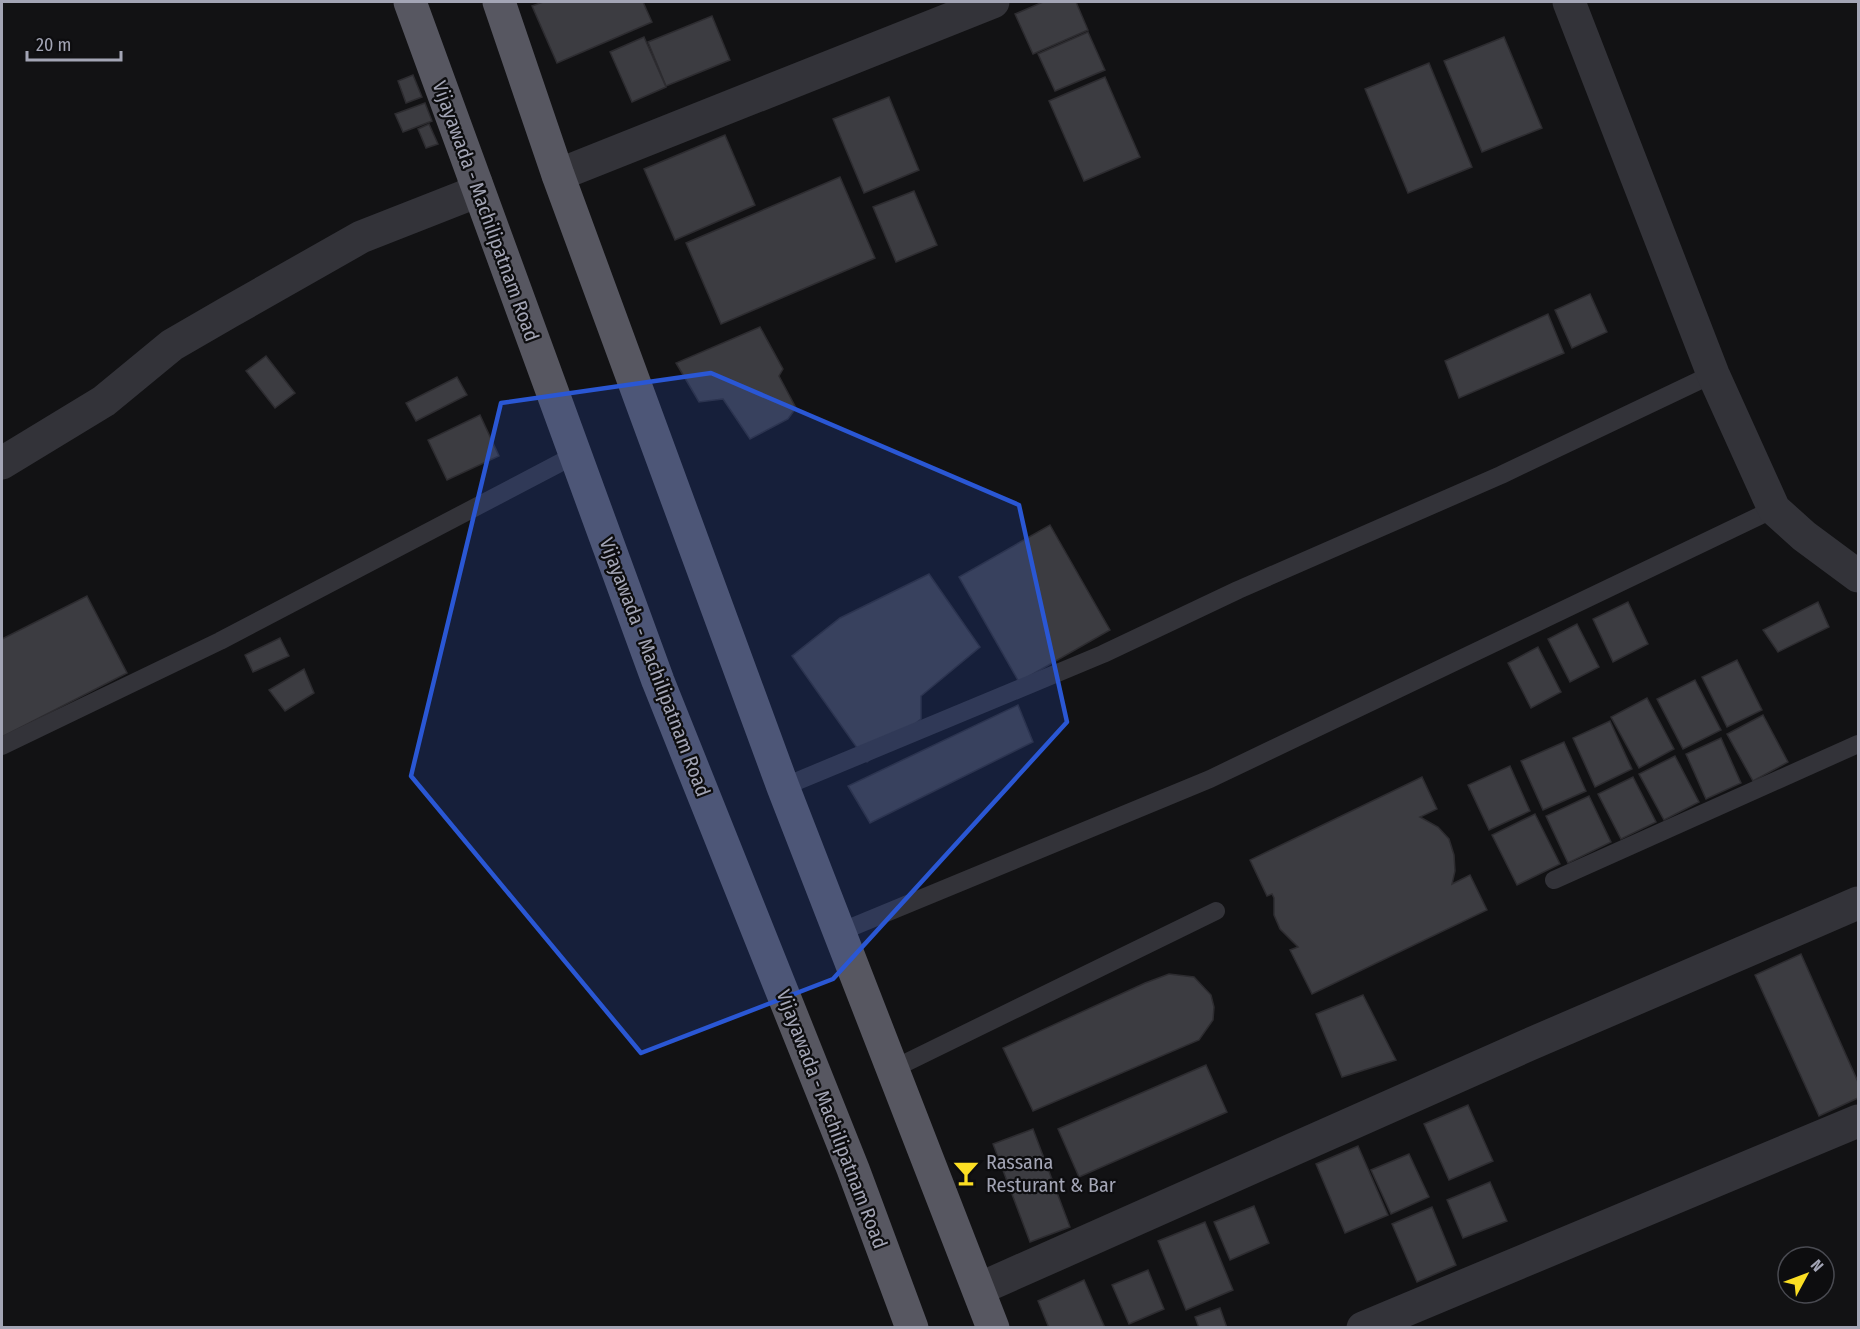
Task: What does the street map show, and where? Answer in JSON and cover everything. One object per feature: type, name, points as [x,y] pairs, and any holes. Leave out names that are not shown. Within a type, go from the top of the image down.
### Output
[{"type":"highway","name":"Vijayawada - Machilipatnam Road","points":[[410,2],[658,681],[853,1169],[912,1328]]},
{"type":"highway","points":[[499,2],[558,175],[783,787],[993,1328]]},
{"type":"street","points":[[558,175],[993,2]]},
{"type":"street","points":[[1569,2],[1713,374],[1774,509],[1804,536],[1858,576]]},
{"type":"street","points":[[2,463],[104,401],[172,345],[361,237],[468,195],[476,183]]},
{"type":"street","points":[[979,1289],[1528,1045],[1858,903]]},
{"type":"street","points":[[1363,1328],[1858,1121]]},
{"type":"lane","points":[[783,787],[1103,654],[1238,590],[1501,475],[1713,374]]},
{"type":"lane","points":[[2,746],[220,641],[575,454]]},
{"type":"lane","points":[[840,932],[1210,779],[1774,509]]},
{"type":"lane","points":[[1554,880],[1858,744]]},
{"type":"lane","points":[[893,1069],[1216,911]]},
{"type":"highlighted area","points":[[711,373],[1019,505],[1067,722],[833,979],[641,1053],[411,776],[501,403]]},
{"type":"building","points":[[543,2],[643,2],[652,22],[557,63],[532,6]]},
{"type":"building","points":[[1043,2],[1076,2],[1088,30],[1033,54],[1015,14]]},
{"type":"building","points":[[712,16],[730,60],[666,86],[648,42]]},
{"type":"building","points":[[1088,32],[1105,70],[1055,91],[1038,54]]},
{"type":"building","points":[[644,37],[666,87],[632,102],[610,52]]},
{"type":"building","points":[[1504,37],[1542,128],[1482,152],[1444,61]]},
{"type":"building","points":[[1429,63],[1472,167],[1408,193],[1365,89]]},
{"type":"building","points":[[413,75],[422,97],[406,103],[398,81]]},
{"type":"building","points":[[1105,77],[1140,157],[1084,181],[1049,101]]},
{"type":"building","points":[[889,97],[919,170],[864,193],[833,119]]},
{"type":"building","points":[[425,103],[432,121],[403,132],[395,114]]},
{"type":"building","points":[[429,124],[438,144],[426,148],[418,129]]},
{"type":"building","points":[[725,135],[755,205],[675,240],[644,169]]},
{"type":"building","points":[[840,177],[875,258],[721,324],[686,243]]},
{"type":"building","points":[[914,191],[937,245],[896,262],[873,207]]},
{"type":"building","points":[[1590,294],[1607,332],[1572,348],[1555,310]]},
{"type":"building","points":[[1548,314],[1564,353],[1459,398],[1445,361]]},
{"type":"building","points":[[760,327],[783,369],[779,376],[796,408],[788,419],[750,439],[723,399],[699,402],[676,363]]},
{"type":"building","points":[[266,356],[295,393],[275,408],[246,371]]},
{"type":"building","points":[[457,377],[467,395],[416,421],[406,403]]},
{"type":"building","points":[[480,415],[499,456],[447,480],[428,440]]},
{"type":"building","points":[[1050,525],[1110,630],[1019,682],[959,577]]},
{"type":"building","points":[[929,574],[980,647],[921,696],[921,719],[867,762],[792,656],[840,618]]},
{"type":"building","points":[[87,596],[127,673],[2,737],[2,639]]},
{"type":"building","points":[[1628,602],[1648,644],[1613,662],[1593,619]]},
{"type":"building","points":[[1818,602],[1829,627],[1778,652],[1763,630]]},
{"type":"building","points":[[1577,624],[1599,667],[1570,682],[1548,639]]},
{"type":"building","points":[[280,638],[289,656],[253,672],[245,655]]},
{"type":"building","points":[[1538,647],[1561,692],[1531,708],[1508,663]]},
{"type":"building","points":[[1737,660],[1762,710],[1727,727],[1702,677]]},
{"type":"building","points":[[304,669],[314,693],[285,711],[269,690]]},
{"type":"building","points":[[1695,680],[1721,730],[1683,749],[1657,699]]},
{"type":"building","points":[[1647,698],[1674,749],[1639,768],[1611,717]]},
{"type":"building","points":[[1018,705],[1033,742],[870,823],[848,786]]},
{"type":"building","points":[[1763,715],[1788,762],[1753,781],[1727,734]]},
{"type":"building","points":[[1610,721],[1632,769],[1595,787],[1573,738]]},
{"type":"building","points":[[1721,738],[1741,783],[1706,799],[1686,754]]},
{"type":"building","points":[[1564,742],[1586,791],[1543,810],[1521,761]]},
{"type":"building","points":[[1675,756],[1699,802],[1664,820],[1639,774]]},
{"type":"building","points":[[1510,766],[1530,811],[1489,830],[1468,785]]},
{"type":"building","points":[[1422,777],[1437,809],[1420,817],[1438,827],[1449,839],[1454,855],[1455,871],[1452,884],[1470,875],[1487,910],[1312,994],[1290,950],[1298,947],[1280,929],[1274,915],[1274,898],[1272,894],[1267,896],[1250,860]]},
{"type":"building","points":[[1633,777],[1656,822],[1621,839],[1598,794]]},
{"type":"building","points":[[1589,796],[1611,842],[1568,863],[1546,816]]},
{"type":"building","points":[[1535,814],[1560,864],[1517,885],[1492,835]]},
{"type":"building","points":[[1801,954],[1858,1082],[1858,1098],[1819,1116],[1755,975]]},
{"type":"building","points":[[1169,974],[1194,977],[1211,995],[1214,1007],[1213,1020],[1199,1040],[1033,1111],[1003,1048]]},
{"type":"building","points":[[1363,995],[1396,1060],[1342,1077],[1316,1014]]},
{"type":"building","points":[[1206,1065],[1227,1112],[1079,1177],[1058,1129]]},
{"type":"building","points":[[1468,1105],[1493,1161],[1449,1180],[1424,1124]]},
{"type":"building","points":[[1033,1129],[1070,1227],[1030,1242],[993,1144]]},
{"type":"building","points":[[1358,1146],[1388,1215],[1345,1233],[1316,1164]]},
{"type":"building","points":[[1409,1154],[1429,1197],[1391,1214],[1371,1170]]},
{"type":"building","points":[[1490,1182],[1507,1221],[1463,1238],[1447,1200]]},
{"type":"building","points":[[1254,1206],[1269,1243],[1230,1260],[1214,1222]]},
{"type":"building","points":[[1432,1207],[1456,1265],[1417,1282],[1392,1224]]},
{"type":"building","points":[[1205,1222],[1233,1290],[1186,1310],[1158,1241]]},
{"type":"building","points":[[1148,1270],[1164,1309],[1129,1324],[1112,1285]]},
{"type":"building","points":[[1084,1280],[1105,1328],[1049,1328],[1038,1301]]},
{"type":"building","points":[[1220,1308],[1227,1328],[1199,1328],[1195,1317]]},
{"type":"place","name":"Rassana Resturant & Bar","points":[[966,1173]]}]
